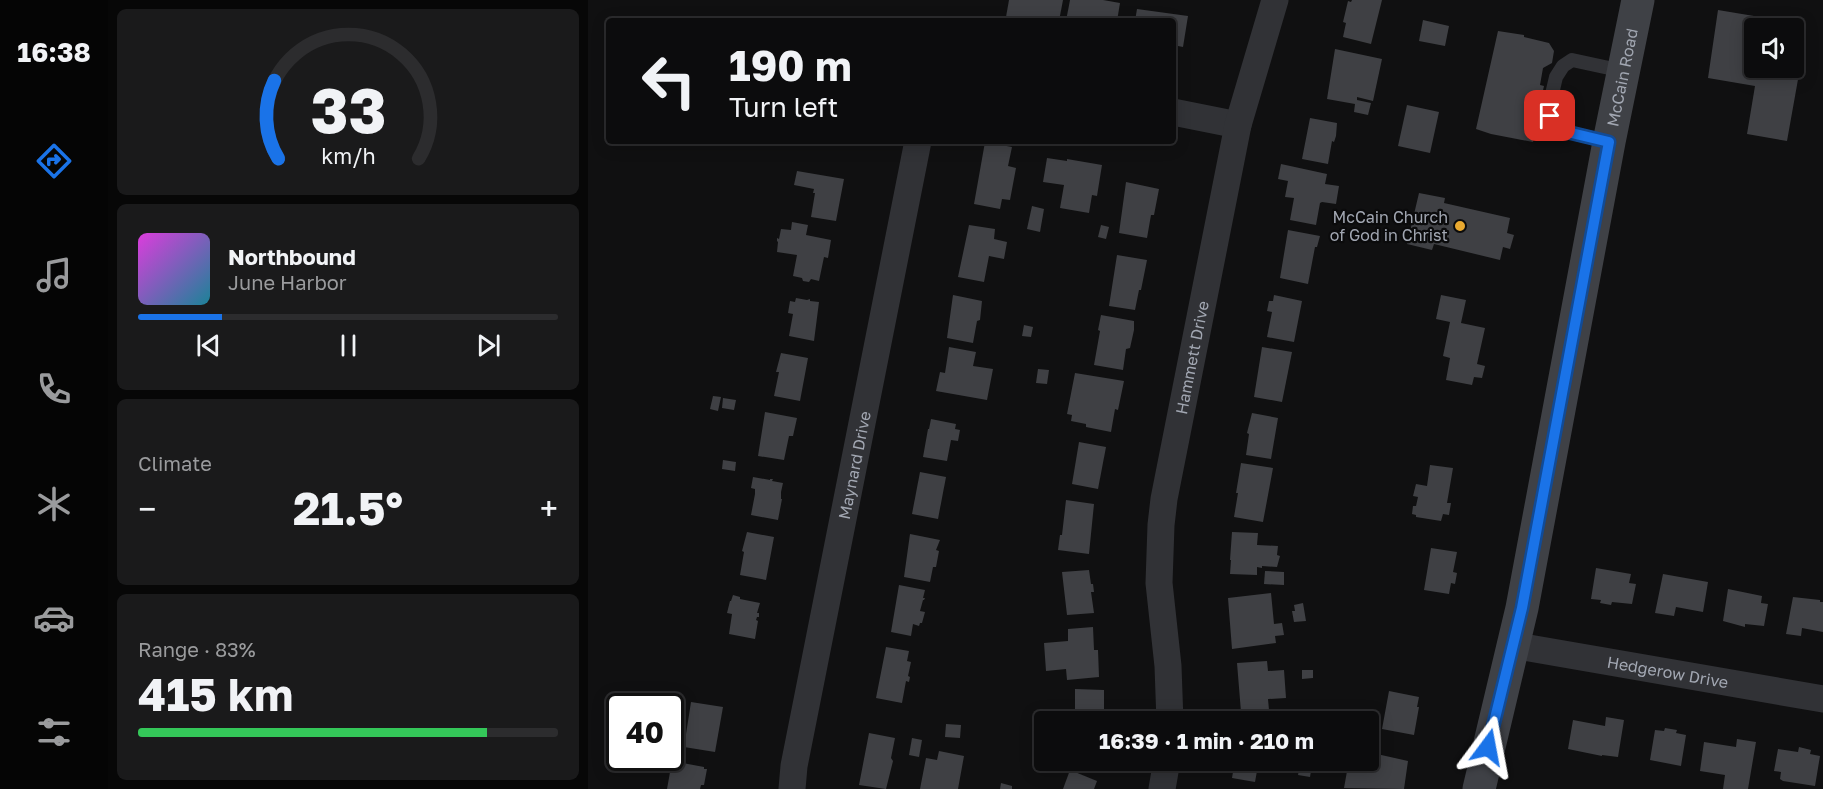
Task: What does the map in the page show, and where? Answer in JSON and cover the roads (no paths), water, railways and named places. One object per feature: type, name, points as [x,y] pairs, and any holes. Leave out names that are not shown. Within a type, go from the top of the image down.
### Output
[{"type":"street","name":"Hammett Drive","points":[[1170,711],[1168,666],[1159,583],[1161,525],[1172,458],[1238,124],[1275,0]]},
{"type":"street","name":"McCain Road","points":[[1479,789],[1522,608],[1609,142],[1638,0]]},
{"type":"street","points":[[1176,113],[1238,124]]},
{"type":"street","name":"Maynard Drive","points":[[792,789],[794,766],[851,490],[870,381],[917,144]]},
{"type":"street","name":"Hedgerow Drive","points":[[1512,645],[1823,699]]},
{"type":"street","points":[[1162,789],[1165,771]]},
{"type":"lane","points":[[1609,142],[1559,130],[1550,116],[1549,107],[1556,77],[1563,66],[1572,60],[1624,72]]},
{"type":"place","name":"McCain Church of God in Christ","points":[[1460,226]]}]
